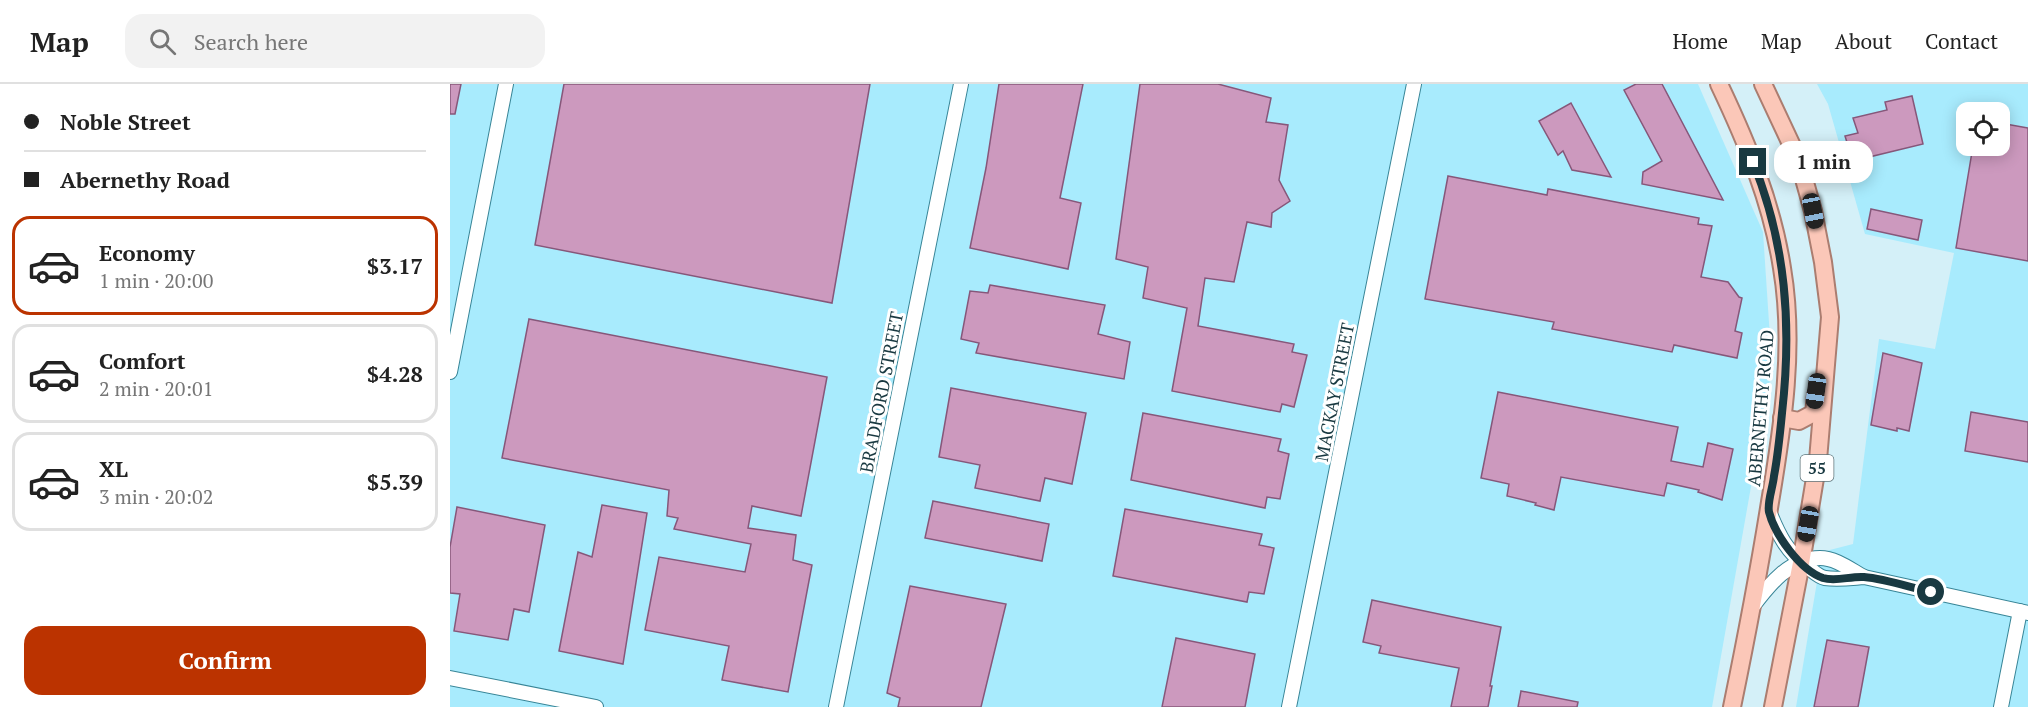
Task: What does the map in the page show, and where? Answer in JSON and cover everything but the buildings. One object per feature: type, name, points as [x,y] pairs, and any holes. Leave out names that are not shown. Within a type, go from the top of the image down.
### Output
[{"type":"main road","name":"ABERNETHY ROAD","points":[[1719,84],[1760,178],[1783,269],[1787,318],[1787,369],[1769,511],[1753,606],[1732,707]]},
{"type":"main road","name":"55","points":[[1763,84],[1798,161],[1813,211],[1830,317],[1818,460],[1773,707]]},
{"type":"main road","points":[[1782,418],[1799,421],[1814,412],[1816,391],[1825,372]]},
{"type":"street","points":[[450,372],[506,84]]},
{"type":"street","name":"BRADFORD STREET","points":[[836,707],[961,84]]},
{"type":"street","name":"MACKAY STREET","points":[[1289,707],[1414,84]]},
{"type":"street","points":[[1769,511],[1787,549],[1801,563]]},
{"type":"street","points":[[1753,606],[1782,573],[1801,563],[1821,558],[1840,564],[1864,577],[2024,612],[2001,707]]},
{"type":"street","points":[[450,678],[596,707]]},
{"type":"shaded area","points":[[450,84],[1698,84],[1763,232],[1772,368],[1712,707],[450,707]]},
{"type":"shaded area","points":[[1817,84],[2028,84],[2028,707],[1796,707],[1822,552],[1853,544],[1879,339],[1935,349],[1954,253],[1865,234],[1828,104]]},
{"type":"route","points":[[1753,162],[1773,223],[1783,269],[1787,318],[1787,369],[1778,456],[1769,511],[1778,533],[1787,549],[1801,563],[1822,578],[1839,580],[1864,577],[1931,592]]}]
